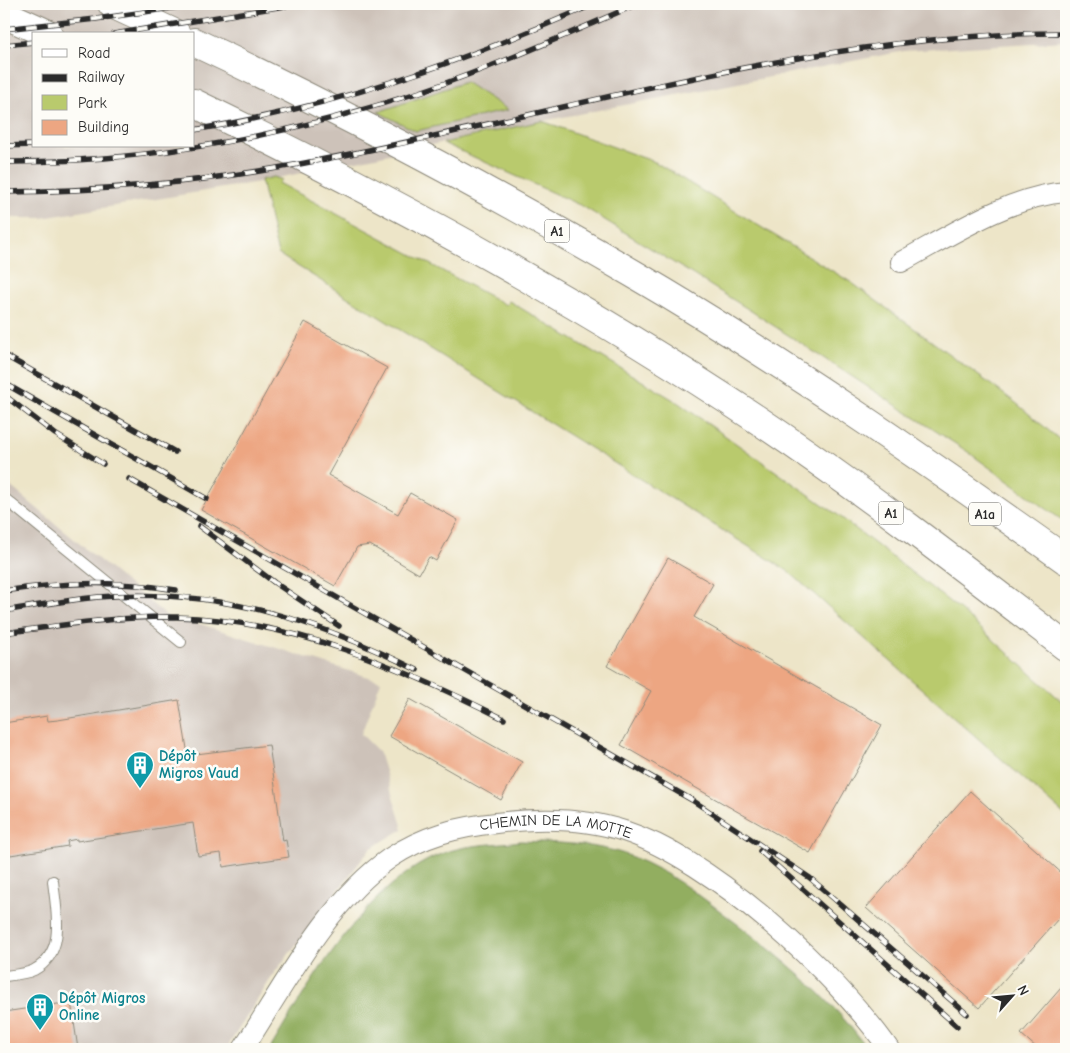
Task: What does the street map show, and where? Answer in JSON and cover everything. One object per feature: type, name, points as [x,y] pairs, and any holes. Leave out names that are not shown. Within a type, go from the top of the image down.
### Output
[{"type":"highway","points":[[112,4],[172,32]]},
{"type":"highway","points":[[4,14],[44,32]]},
{"type":"highway","name":"A1","points":[[195,42],[392,141],[634,274],[797,377],[1066,560]]},
{"type":"highway","name":"A1","points":[[195,103],[320,165],[437,228],[569,302],[678,368],[760,421],[876,503],[1018,610],[1066,656]]},
{"type":"highway","name":"A1a","points":[[904,448],[1066,579]]},
{"type":"highway","points":[[1018,610],[1066,647]]},
{"type":"street","points":[[901,262],[1021,202],[1066,192]]},
{"type":"street","name":"CHEMIN DE LA MOTTE","points":[[243,1049],[311,944],[334,913],[371,873],[389,859],[419,841],[445,831],[465,826],[528,820],[604,825],[644,838],[684,858],[728,890],[795,947],[831,982],[889,1049]]},
{"type":"lane","points":[[4,498],[181,642]]},
{"type":"lane","points":[[4,976],[34,970],[47,959],[58,940],[53,881]]},
{"type":"shaded area","points":[[4,4],[1066,4],[1066,41],[904,51],[542,121],[259,182],[42,218],[4,218]]},
{"type":"shaded area","points":[[4,481],[174,622],[200,624],[381,681],[361,734],[379,752],[403,829],[370,849],[275,972],[226,1049],[4,1049]]},
{"type":"green space","points":[[465,82],[508,110],[416,131],[378,112]]},
{"type":"green space","points":[[542,121],[655,162],[852,283],[1016,403],[1066,445],[1066,523],[968,452],[748,309],[584,207],[443,143]]},
{"type":"green space","points":[[274,177],[282,180],[279,183],[506,305],[509,301],[677,402],[838,515],[960,610],[1066,705],[1066,816],[788,571],[278,254],[261,180]]},
{"type":"green space","points":[[521,841],[576,844],[604,848],[645,862],[672,877],[723,913],[790,966],[839,1013],[867,1049],[270,1049],[324,962],[370,905],[396,881],[424,862],[453,850],[478,845]]},
{"type":"building","points":[[305,322],[387,368],[328,475],[398,514],[410,493],[458,520],[436,561],[429,557],[419,574],[370,545],[357,547],[335,586],[201,510]]},
{"type":"building","points":[[668,558],[713,584],[694,617],[882,725],[810,853],[621,745],[651,691],[607,666]]},
{"type":"building","points":[[410,699],[522,762],[501,800],[389,736]]},
{"type":"building","name":"Dépôt Migros Vaud","points":[[179,700],[188,755],[269,745],[283,841],[286,840],[289,857],[223,867],[221,853],[198,856],[193,823],[77,841],[77,839],[67,841],[68,846],[4,856],[4,723],[47,716],[48,721],[58,720]]},
{"type":"building","points":[[970,791],[1066,877],[1066,910],[979,1008],[866,908]]},
{"type":"building","points":[[1061,988],[1066,992],[1066,1044],[1061,1049],[1038,1049],[1021,1034]]},
{"type":"building","name":"Dépôt Migros Online","points":[[71,1002],[78,1049],[4,1049],[4,1012]]},
{"type":"railway","points":[[4,29],[96,19],[199,4]]},
{"type":"railway","points":[[126,32],[297,4]]},
{"type":"railway","points":[[195,130],[297,109],[398,80],[448,63],[594,4]]},
{"type":"railway","points":[[195,147],[267,134],[318,122],[420,92],[530,50],[637,4]]},
{"type":"railway","points":[[4,192],[113,188],[222,177],[390,146],[678,81],[774,62],[871,47],[968,37],[1066,33]]},
{"type":"railway","points":[[4,45],[32,42]]},
{"type":"railway","points":[[4,146],[32,145]]},
{"type":"railway","points":[[4,162],[110,158],[188,148]]},
{"type":"railway","points":[[4,355],[175,452]]},
{"type":"railway","points":[[4,383],[207,499]]},
{"type":"railway","points":[[4,395],[55,434],[103,464]]},
{"type":"railway","points":[[129,479],[692,800],[810,878],[967,1014]]},
{"type":"railway","points":[[199,526],[275,583],[339,626]]},
{"type":"railway","points":[[4,591],[90,583],[176,590]]},
{"type":"railway","points":[[4,611],[86,598],[141,595],[223,602],[302,622],[379,652],[417,670]]},
{"type":"railway","points":[[4,633],[90,622],[155,617],[220,620],[262,627],[304,637],[386,665],[504,719]]},
{"type":"railway","points":[[760,851],[957,1026]]},
{"type":"place","name":"Dépôt Migros Vaud","points":[[140,789]]},
{"type":"place","name":"Dépôt Migros Online","points":[[40,1031]]}]
